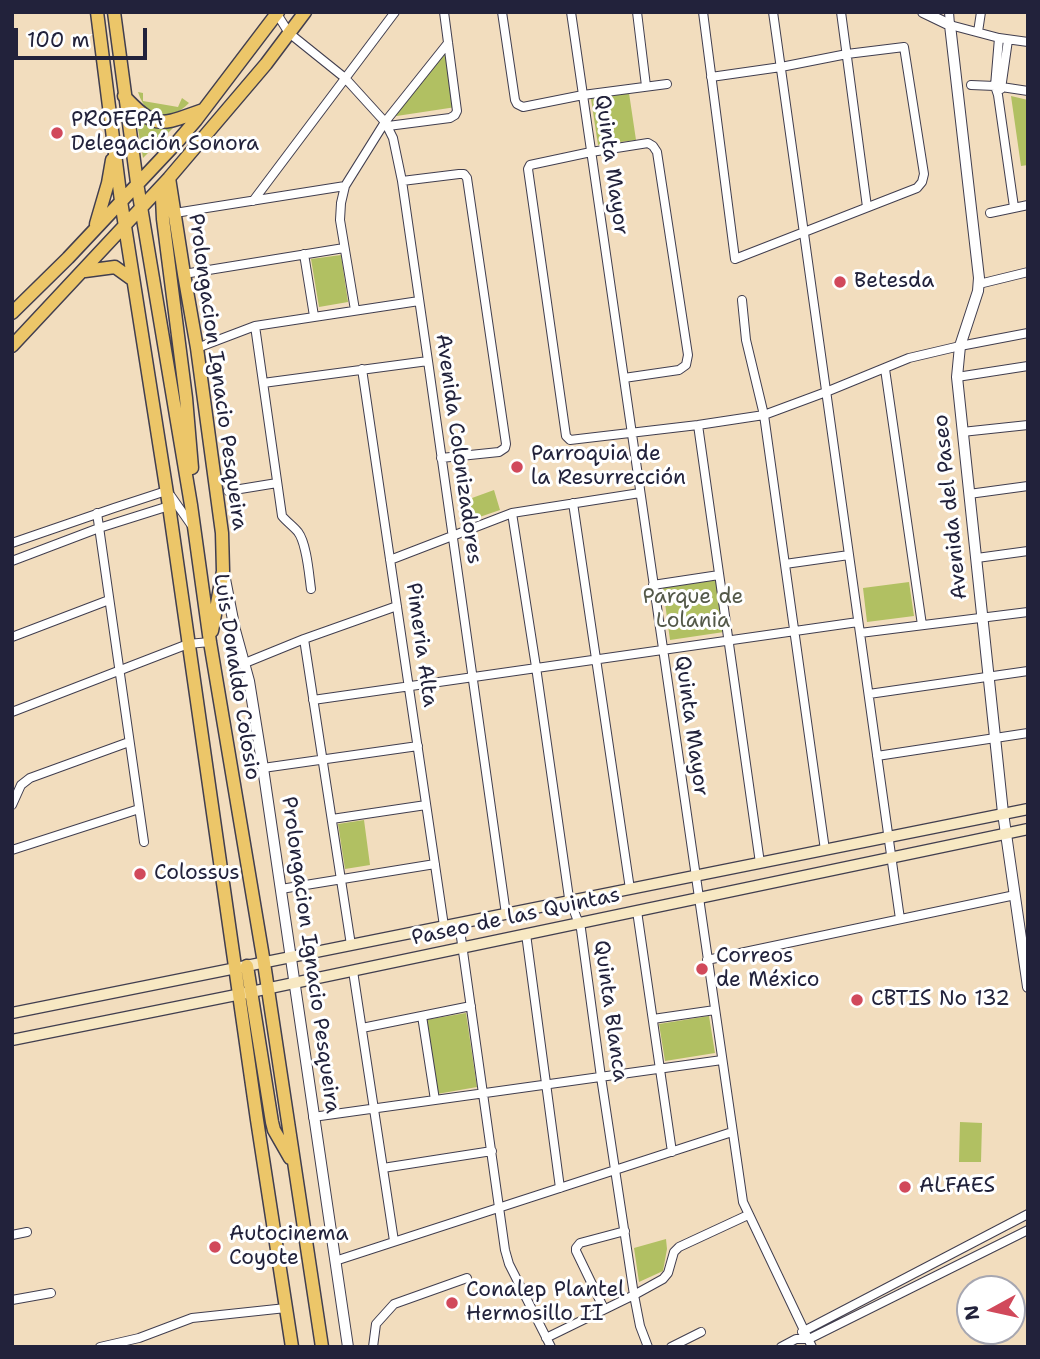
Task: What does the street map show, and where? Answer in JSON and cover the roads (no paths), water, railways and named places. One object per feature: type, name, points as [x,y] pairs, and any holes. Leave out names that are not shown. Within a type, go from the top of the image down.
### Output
[{"type":"main road","name":"Luis Donaldo Colosio","points":[[97,12],[121,201],[188,645],[245,993]]},
{"type":"main road","name":"Luis Donaldo Colosio","points":[[114,12],[136,183],[188,485],[210,642],[268,988],[322,1347]]},
{"type":"main road","points":[[12,346],[169,178],[267,64],[304,12]]},
{"type":"main road","points":[[12,313],[178,141],[278,13]]},
{"type":"main road","points":[[124,96],[145,116],[159,122],[175,120],[203,110]]},
{"type":"main road","points":[[94,230],[108,183],[115,146]]},
{"type":"main road","points":[[169,178],[162,198],[162,208],[186,398],[192,464],[188,485]]},
{"type":"main road","name":"Prolongacion Ignacio Pesqueira","points":[[169,178],[197,348],[222,533],[223,570],[210,642]]},
{"type":"main road","points":[[84,271],[115,267],[133,280]]},
{"type":"main road","name":"Paseo de las Quintas","points":[[12,1013],[1028,809]]},
{"type":"main road","name":"Paseo de las Quintas","points":[[12,1040],[1028,829]]},
{"type":"main road","points":[[245,993],[274,1130],[293,1164]]},
{"type":"main road","points":[[245,993],[292,1347]]},
{"type":"street","points":[[253,201],[395,12]]},
{"type":"street","points":[[387,124],[450,118],[455,115],[457,111],[444,12]]},
{"type":"street","points":[[502,12],[514,100],[523,107],[583,95],[667,84]]},
{"type":"street","name":"Quinta Mayor","points":[[571,12],[743,1202],[811,1343]]},
{"type":"street","points":[[637,12],[646,86]]},
{"type":"street","points":[[703,12],[711,77],[735,259],[917,188],[924,178],[905,48],[901,46],[711,77]]},
{"type":"street","points":[[774,12],[900,919]]},
{"type":"street","points":[[841,12],[867,206]]},
{"type":"street","points":[[923,12],[950,24],[1003,39],[1028,42]]},
{"type":"street","points":[[949,12],[950,24]]},
{"type":"street","points":[[978,32],[981,12]]},
{"type":"street","name":"Avenida Colonizadores","points":[[278,13],[289,33],[345,78],[387,124],[393,138],[402,181],[506,914]]},
{"type":"street","name":"Avenida del Paseo","points":[[950,24],[979,284],[960,346],[957,377],[1003,813],[1028,987]]},
{"type":"street","points":[[1003,39],[999,95],[1014,207]]},
{"type":"street","points":[[355,310],[340,220],[345,186],[387,124],[448,43]]},
{"type":"street","points":[[971,85],[1028,91]]},
{"type":"street","points":[[624,378],[680,370],[686,365],[688,355],[657,152],[648,143],[534,163],[528,169],[566,436],[570,440],[764,415],[909,358],[1028,333]]},
{"type":"street","points":[[402,181],[459,174],[464,174],[467,178],[506,444],[499,452],[441,458]]},
{"type":"street","points":[[175,214],[345,186]]},
{"type":"street","points":[[990,213],[1028,205]]},
{"type":"street","points":[[184,274],[344,248]]},
{"type":"street","points":[[304,254],[314,316]]},
{"type":"street","points":[[979,284],[1028,272]]},
{"type":"street","points":[[742,300],[746,340],[764,415],[825,849]]},
{"type":"street","points":[[197,348],[255,326],[419,301]]},
{"type":"street","points":[[255,326],[282,516],[303,541],[311,590]]},
{"type":"street","points":[[264,383],[428,361]]},
{"type":"street","points":[[957,377],[1028,366]]},
{"type":"street","name":"Pimeria Alta","points":[[362,369],[444,926]]},
{"type":"street","points":[[885,369],[922,625]]},
{"type":"street","points":[[698,425],[760,863]]},
{"type":"street","points":[[962,432],[1028,425]]},
{"type":"street","points":[[228,491],[277,483]]},
{"type":"street","points":[[969,494],[1028,486]]},
{"type":"street","points":[[12,543],[166,491],[194,529]]},
{"type":"street","points":[[390,560],[512,513],[640,493]]},
{"type":"street","points":[[573,503],[630,889]]},
{"type":"street","points":[[12,561],[99,528],[169,506]]},
{"type":"street","points":[[97,513],[144,842]]},
{"type":"street","name":"Quinta Blanca","points":[[512,513],[570,901],[581,929],[634,1295],[640,1326],[648,1347]]},
{"type":"street","points":[[977,558],[1028,551]]},
{"type":"street","points":[[785,564],[849,555]]},
{"type":"street","name":"Prolongacion Ignacio Pesqueira","points":[[223,570],[245,663],[264,768],[348,1347]]},
{"type":"street","points":[[653,585],[719,575]]},
{"type":"street","points":[[12,637],[109,600]]},
{"type":"street","points":[[245,663],[397,606]]},
{"type":"street","points":[[860,633],[1028,612]]},
{"type":"street","points":[[313,700],[858,622]]},
{"type":"street","points":[[304,639],[351,945]]},
{"type":"street","points":[[12,712],[188,645],[210,642]]},
{"type":"street","points":[[869,694],[1028,671]]},
{"type":"street","points":[[877,756],[1028,733]]},
{"type":"street","points":[[12,805],[21,785],[30,778],[129,742]]},
{"type":"street","points":[[264,768],[418,746]]},
{"type":"street","points":[[332,820],[426,805]]},
{"type":"street","points":[[12,850],[139,809]]},
{"type":"street","points":[[281,889],[435,864]]},
{"type":"street","points":[[707,960],[1015,895]]},
{"type":"street","points":[[637,911],[672,1152]]},
{"type":"street","points":[[459,923],[505,1250],[509,1264],[551,1347]]},
{"type":"street","points":[[526,934],[560,1188]]},
{"type":"street","points":[[353,971],[394,1241]]},
{"type":"street","points":[[362,1028],[471,1006]]},
{"type":"street","points":[[653,1019],[715,1010]]},
{"type":"street","points":[[422,1016],[435,1100]]},
{"type":"street","points":[[313,1116],[722,1060]]},
{"type":"street","points":[[335,1261],[732,1132]]},
{"type":"street","points":[[383,1168],[492,1152]]},
{"type":"street","points":[[780,1347],[796,1339],[804,1329],[1028,1214]]},
{"type":"street","points":[[546,1338],[634,1295],[666,1276],[674,1252],[679,1247],[748,1215]]},
{"type":"street","points":[[796,1339],[811,1343],[1028,1230]]},
{"type":"street","points":[[604,1309],[576,1248],[580,1243],[625,1231]]},
{"type":"street","points":[[12,1235],[27,1232]]},
{"type":"street","points":[[373,1347],[376,1324],[394,1304],[467,1278]]},
{"type":"street","points":[[12,1300],[51,1293]]},
{"type":"street","points":[[100,1347],[139,1338],[192,1318],[286,1308]]},
{"type":"street","points":[[671,1347],[701,1332]]},
{"type":"place","name":"PROFEPA Delegación Sonora","points":[[57,133]]},
{"type":"place","name":"Betesda","points":[[840,282]]},
{"type":"place","name":"Parroquia de la Resurrección","points":[[517,467]]},
{"type":"place","name":"Colossus","points":[[140,874]]},
{"type":"place","name":"Correos de México","points":[[702,969]]},
{"type":"place","name":"CBTIS No 132","points":[[857,1000]]},
{"type":"place","name":"ALFAES","points":[[905,1187]]},
{"type":"place","name":"Autocinema Coyote","points":[[215,1247]]},
{"type":"place","name":"Conalep Plantel Hermosillo II","points":[[452,1303]]},
{"type":"park label","name":"Parque de Lolania","points":[[693,610]]}]
